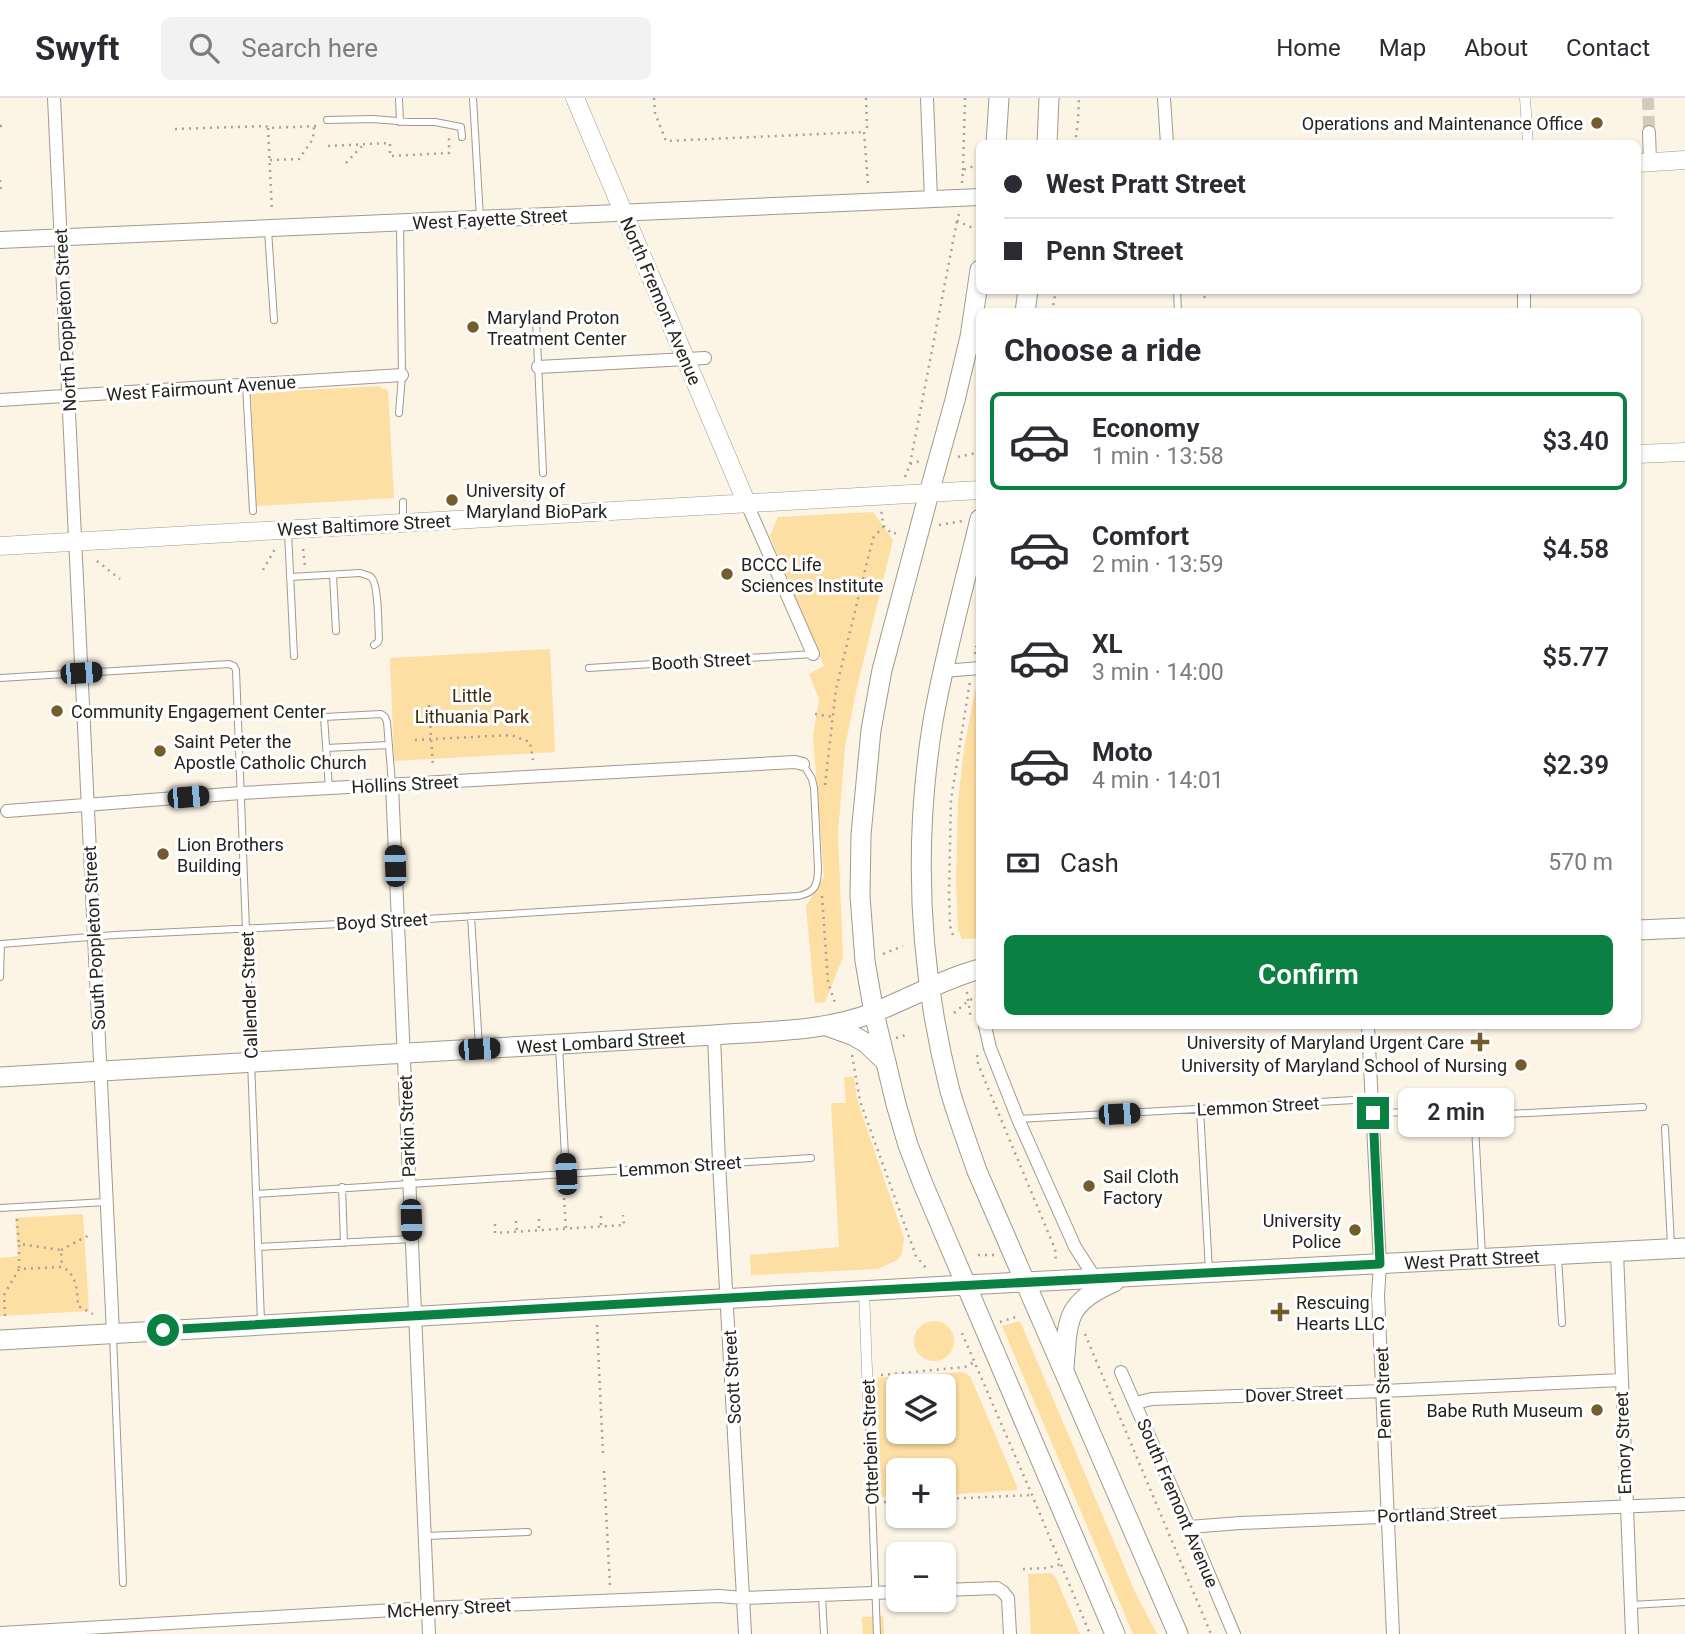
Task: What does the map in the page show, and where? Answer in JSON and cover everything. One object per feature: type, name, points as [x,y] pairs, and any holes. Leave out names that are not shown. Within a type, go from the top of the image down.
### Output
[{"type":"main road","name":"North Fremont Avenue","points":[[575,98],[747,504]]},
{"type":"main road","points":[[996,140],[999,98]]},
{"type":"main road","points":[[1046,140],[1049,98]]},
{"type":"main road","points":[[1644,162],[1685,160]]},
{"type":"main road","points":[[976,294],[955,400],[883,670],[871,730],[861,835],[860,896],[865,961],[874,1013],[908,1145],[1115,1634]]},
{"type":"main road","points":[[1641,454],[1685,452]]},
{"type":"main road","name":"West Baltimore Street","points":[[0,546],[976,490]]},
{"type":"main road","points":[[976,535],[943,671],[930,741],[921,839],[924,938],[940,1045],[951,1093],[977,1171],[1178,1634]]},
{"type":"main road","points":[[1641,930],[1685,928]]},
{"type":"main road","name":"West Lombard Street","points":[[0,1077],[715,1035],[826,1026],[874,1013],[930,987],[976,970]]},
{"type":"main road","points":[[826,1026],[866,1043],[886,1062]]},
{"type":"main road","name":"West Pratt Street","points":[[0,1340],[864,1290],[1678,1248]]},
{"type":"main road","points":[[1063,1373],[1067,1329],[1080,1301],[1094,1290],[1126,1276]]},
{"type":"street","name":"North Poppleton Street","points":[[54,98],[75,542]]},
{"type":"street","points":[[927,98],[931,199]]},
{"type":"street","points":[[1164,98],[1167,140]]},
{"type":"street","points":[[1525,98],[1528,140]]},
{"type":"street","points":[[1644,162],[1649,132]]},
{"type":"street","name":"West Fayette Street","points":[[0,240],[270,221],[400,223],[976,197]]},
{"type":"street","points":[[538,368],[705,358]]},
{"type":"street","name":"West Fairmount Avenue","points":[[0,400],[402,375]]},
{"type":"street","points":[[747,504],[813,654]]},
{"type":"street","name":"South Poppleton Street","points":[[75,542],[113,1333]]},
{"type":"street","points":[[943,671],[976,668]]},
{"type":"street","name":"Hollins Street","points":[[7,811],[241,793],[795,762],[803,764]]},
{"type":"street","name":"Parkin Street","points":[[392,785],[429,1634]]},
{"type":"street","points":[[986,1029],[990,1048],[1018,1119],[1074,1247],[1095,1278]]},
{"type":"street","name":"Penn Street","points":[[1368,1029],[1380,1264],[1378,1296],[1393,1634]]},
{"type":"street","name":"Scott Street","points":[[715,1035],[719,1163],[745,1634]]},
{"type":"street","name":"Emory Street","points":[[1617,1252],[1632,1634]]},
{"type":"street","name":"Otterbein Street","points":[[864,1290],[869,1424]]},
{"type":"street","name":"South Fremont Avenue","points":[[1121,1372],[1234,1634]]},
{"type":"street","name":"Dover Street","points":[[1135,1403],[1152,1399],[1621,1380]]},
{"type":"street","name":"Portland Street","points":[[1189,1527],[1685,1504]]},
{"type":"street","points":[[956,1590],[996,1588],[1003,1592],[1007,1598],[1010,1634]]},
{"type":"street","name":"McHenry Street","points":[[0,1633],[125,1630],[428,1608],[719,1596],[743,1598],[886,1593]]},
{"type":"lane","points":[[399,98],[400,122]]},
{"type":"lane","points":[[473,98],[480,219]]},
{"type":"lane","points":[[327,120],[435,122],[461,127],[462,137]]},
{"type":"lane","points":[[270,221],[274,320]]},
{"type":"lane","points":[[399,413],[402,375],[400,223]]},
{"type":"lane","points":[[536,319],[543,473]]},
{"type":"lane","points":[[246,385],[253,510]]},
{"type":"lane","points":[[403,502],[403,523]]},
{"type":"lane","points":[[288,530],[294,656]]},
{"type":"lane","points":[[290,577],[360,573],[370,576],[376,592],[379,639],[374,645]]},
{"type":"lane","points":[[334,575],[336,631]]},
{"type":"lane","name":"Booth Street","points":[[589,668],[813,654]]},
{"type":"lane","name":"Callender Street","points":[[81,673],[229,664],[236,670],[261,1325]]},
{"type":"lane","points":[[0,678],[81,673]]},
{"type":"lane","points":[[329,788],[324,717],[381,714],[387,722],[392,785]]},
{"type":"lane","points":[[326,748],[389,745]]},
{"type":"lane","name":"Boyd Street","points":[[0,977],[1,944],[94,936],[798,897],[815,888],[818,877],[814,788],[803,764]]},
{"type":"lane","points":[[471,916],[479,1049]]},
{"type":"lane","points":[[559,1044],[566,1174]]},
{"type":"lane","name":"Lemmon Street","points":[[1018,1119],[1372,1099]]},
{"type":"lane","points":[[1373,1113],[1446,1110],[1459,1111],[1470,1116],[1643,1107]]},
{"type":"lane","points":[[1200,1109],[1209,1273]]},
{"type":"lane","points":[[1470,1116],[1475,1126],[1482,1258]]},
{"type":"lane","points":[[1665,1128],[1678,1248]]},
{"type":"lane","name":"Lemmon Street","points":[[256,1194],[811,1157]]},
{"type":"lane","points":[[342,1187],[344,1243]]},
{"type":"lane","points":[[0,1208],[107,1202]]},
{"type":"lane","points":[[258,1247],[412,1239]]},
{"type":"lane","points":[[1558,1255],[1562,1323]]},
{"type":"lane","points":[[113,1333],[123,1583]]},
{"type":"lane","name":"Otterbein Street","points":[[869,1424],[877,1634]]},
{"type":"lane","points":[[425,1536],[528,1532]]},
{"type":"lane","points":[[822,1595],[824,1634]]},
{"type":"lane","points":[[1630,1605],[1685,1602]]},
{"type":"path","points":[[654,98],[655,113],[666,141],[864,132]]},
{"type":"path","points":[[866,98],[867,127],[864,132],[868,184]]},
{"type":"path","points":[[962,181],[965,98]]},
{"type":"path","points":[[1076,140],[1079,98]]},
{"type":"path","points":[[270,160],[299,159],[313,138],[314,126]]},
{"type":"path","points":[[175,129],[321,126]]},
{"type":"path","points":[[268,128],[270,221]]},
{"type":"path","points":[[328,146],[390,143],[390,156],[449,153],[449,133]]},
{"type":"path","points":[[346,163],[363,145]]},
{"type":"path","points":[[963,170],[976,165]]},
{"type":"path","points":[[0,180],[1,191]]},
{"type":"path","points":[[905,477],[910,464],[959,212]]},
{"type":"path","points":[[957,221],[976,227]]},
{"type":"path","points":[[1203,294],[1205,298]]},
{"type":"path","points":[[964,456],[976,453]]},
{"type":"path","points":[[910,464],[920,461]]},
{"type":"path","points":[[881,514],[884,526],[892,534]]},
{"type":"path","points":[[938,526],[952,523]]},
{"type":"path","points":[[825,785],[836,689],[873,538],[884,526]]},
{"type":"path","points":[[263,570],[275,549]]},
{"type":"path","points":[[303,549],[303,564],[310,569]]},
{"type":"path","points":[[97,561],[120,579]]},
{"type":"path","points":[[953,935],[950,926],[949,894],[951,800],[969,686]]},
{"type":"path","points":[[429,705],[433,767]]},
{"type":"path","points":[[815,714],[833,717]]},
{"type":"path","points":[[415,740],[511,735],[530,742],[533,760]]},
{"type":"path","points":[[822,892],[828,982],[835,1003]]},
{"type":"path","points":[[883,954],[903,946]]},
{"type":"path","points":[[967,992],[968,1001]]},
{"type":"path","points":[[954,1013],[976,997]]},
{"type":"path","points":[[896,1038],[909,1034]]},
{"type":"path","points":[[1388,1046],[1476,1042]]},
{"type":"path","points":[[850,1047],[860,1101],[874,1144],[916,1256],[929,1272]]},
{"type":"path","points":[[563,1184],[566,1228]]},
{"type":"path","points":[[495,1224],[495,1233],[624,1225],[623,1215]]},
{"type":"path","points":[[5,1315],[4,1295],[19,1269],[17,1216]]},
{"type":"path","points":[[601,1216],[601,1226]]},
{"type":"path","points":[[539,1219],[539,1230]]},
{"type":"path","points":[[582,1220],[582,1227]]},
{"type":"path","points":[[516,1221],[517,1231]]},
{"type":"path","points":[[19,1244],[61,1250],[89,1235]]},
{"type":"path","points":[[61,1250],[62,1268]]},
{"type":"path","points":[[978,1255],[995,1255]]},
{"type":"path","points":[[19,1269],[67,1270],[77,1284],[78,1306],[93,1314]]},
{"type":"path","points":[[997,1323],[1019,1316]]},
{"type":"path","points":[[597,1325],[603,1454]]},
{"type":"path","points":[[1083,1330],[1211,1634]]},
{"type":"path","points":[[962,1333],[1090,1634]]},
{"type":"path","points":[[873,1376],[965,1367],[975,1362]]},
{"type":"path","points":[[604,1471],[610,1588]]},
{"type":"path","points":[[956,1498],[1032,1495]]},
{"type":"path","points":[[877,1503],[886,1503]]},
{"type":"path","points":[[1024,1569],[1061,1564]]},
{"type":"green space","points":[[381,386],[381,389],[388,391],[394,498],[256,506],[251,393]]},
{"type":"green space","points":[[873,512],[893,540],[845,747],[838,833],[843,957],[825,1002],[815,1003],[806,906],[824,877],[813,736],[819,699],[809,674],[824,666],[770,536],[778,517]]},
{"type":"green space","name":"Little Lithuania Park","points":[[550,649],[555,752],[394,761],[390,658]]},
{"type":"green space","points":[[976,690],[976,938],[962,939],[958,930],[956,880],[958,801],[964,749]]},
{"type":"green space","points":[[844,1077],[854,1077],[857,1099],[904,1238],[902,1254],[897,1260],[878,1269],[751,1275],[750,1255],[839,1247],[831,1103],[846,1103]]},
{"type":"green space","points":[[83,1214],[89,1311],[0,1316],[0,1258],[18,1256],[15,1218]]},
{"type":"green space","points":[[934,1321],[948,1327],[954,1341],[948,1355],[934,1361],[920,1355],[914,1341],[920,1327]]},
{"type":"green space","points":[[1020,1321],[1136,1594],[1157,1634],[1133,1634],[1002,1326]]},
{"type":"green space","points":[[962,1372],[970,1376],[1017,1490],[956,1494],[956,1458],[886,1458],[886,1497],[881,1497],[876,1378],[886,1377],[886,1444],[956,1444],[956,1374],[933,1374]]},
{"type":"green space","points":[[1051,1573],[1056,1578],[1080,1634],[1031,1634],[1028,1574]]},
{"type":"green space","points":[[883,1616],[884,1634],[863,1634],[862,1617]]},
{"type":"tunnel","points":[[1648,98],[1649,132]]},
{"type":"place","name":"Operations and Maintenance Office","points":[[1597,123]]},
{"type":"place","name":"Maryland Proton Treatment Center","points":[[473,327]]},
{"type":"place","name":"University of Maryland BioPark","points":[[452,500]]},
{"type":"place","name":"BCCC Life Sciences Institute","points":[[727,574]]},
{"type":"place","name":"Community Engagement Center","points":[[57,711]]},
{"type":"place","name":"Saint Peter the Apostle Catholic Church","points":[[160,751]]},
{"type":"place","name":"Lion Brothers Building","points":[[163,854]]},
{"type":"place","name":"University of Maryland Urgent Care","points":[[1480,1042]]},
{"type":"place","name":"University of Maryland School of Nursing","points":[[1521,1065]]},
{"type":"place","name":"Sail Cloth Factory","points":[[1089,1186]]},
{"type":"place","name":"University Police","points":[[1355,1230]]},
{"type":"place","name":"Rescuing Hearts LLC","points":[[1280,1312]]},
{"type":"place","name":"Babe Ruth Museum","points":[[1597,1410]]},
{"type":"route","points":[[163,1330],[1380,1264],[1373,1113]]}]
